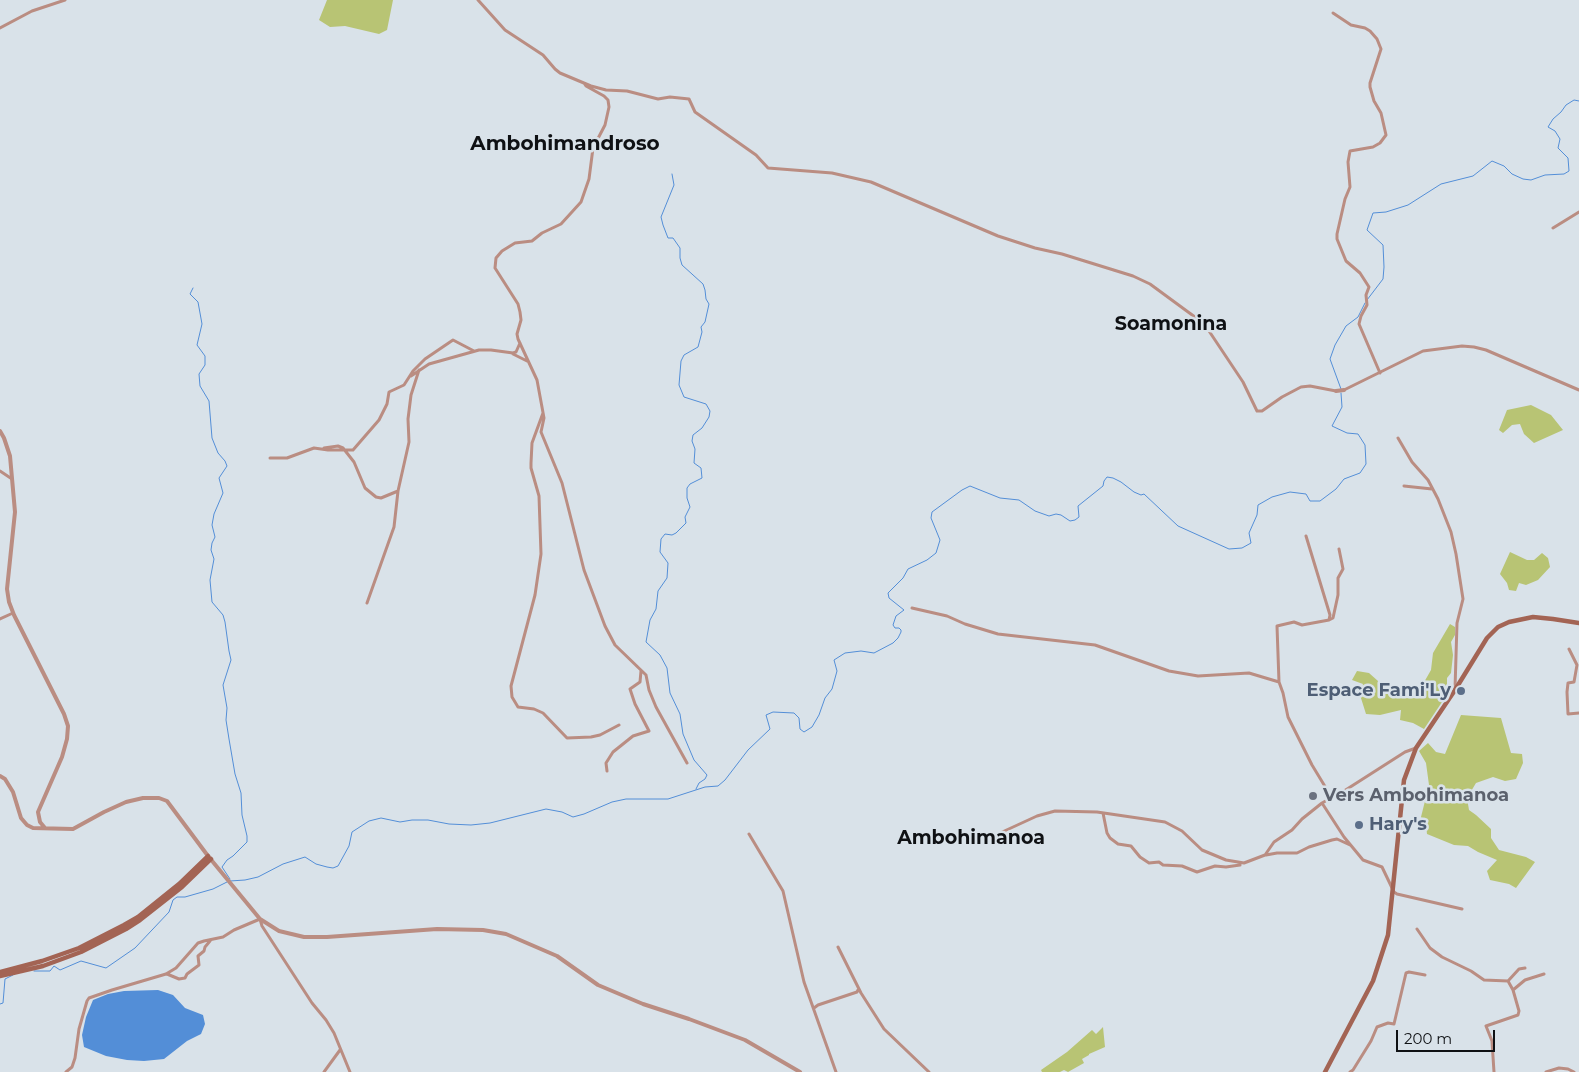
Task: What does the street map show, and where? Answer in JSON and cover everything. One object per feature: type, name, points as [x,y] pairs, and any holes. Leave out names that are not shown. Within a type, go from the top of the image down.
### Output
[{"type":"main road","points":[[1325,1072],[1373,981],[1388,934],[1394,892],[1404,780],[1416,748],[1487,638],[1505,623],[1533,617],[1579,624]]},
{"type":"main road","points":[[0,972],[42,961],[70,951],[124,925],[138,917],[210,857]]},
{"type":"main road","points":[[0,976],[43,966],[81,952],[126,929],[182,887],[210,857]]},
{"type":"street","points":[[0,28],[32,11],[65,0]]},
{"type":"street","points":[[478,0],[505,30],[544,55],[555,70],[606,90],[620,90],[647,97],[687,98],[690,100],[695,112],[756,155],[768,168],[832,173],[862,180],[998,236],[1133,276],[1150,284],[1207,328],[1243,382],[1254,406],[1260,412],[1301,387],[1310,386],[1336,391],[1344,390],[1423,350],[1452,347],[1474,347],[1486,350],[1579,390]]},
{"type":"street","points":[[1333,13],[1351,25],[1370,31],[1377,39],[1381,49],[1370,88],[1374,101],[1381,113],[1386,135],[1380,144],[1350,151],[1348,162],[1350,187],[1345,199],[1337,234],[1346,261],[1360,273],[1369,287],[1366,294],[1368,305],[1361,316],[1359,324],[1380,373]]},
{"type":"street","points":[[583,82],[586,86],[604,96],[608,100],[609,107],[605,125],[592,148],[589,179],[581,202],[562,224],[542,234],[537,239],[508,246],[496,258],[494,264],[518,304],[521,320],[517,334],[537,380],[543,413],[541,432],[562,483],[584,570],[605,626],[616,645],[646,675],[648,690],[687,763]]},
{"type":"street","points":[[1553,228],[1579,212]]},
{"type":"street","points":[[344,450],[356,448],[379,420],[390,392],[404,385],[413,371],[425,359],[453,340],[474,352]]},
{"type":"street","points":[[512,353],[516,352],[520,342]]},
{"type":"street","points":[[411,376],[428,364],[474,352],[491,350],[512,353],[529,362]]},
{"type":"street","points":[[367,603],[394,527],[398,491],[409,442],[408,419],[411,395],[419,370]]},
{"type":"street","points":[[543,413],[532,443],[531,463],[540,496],[541,554],[535,595],[512,681],[512,697],[518,707],[534,709],[543,713],[567,738],[600,735],[619,725]]},
{"type":"street","points":[[0,431],[10,456],[15,512],[7,589],[9,602],[64,714],[68,726],[62,757],[38,812],[39,819],[47,829]]},
{"type":"street","points":[[1398,438],[1412,462],[1428,480],[1443,510],[1451,532],[1462,587],[1463,605],[1458,623],[1455,690]]},
{"type":"street","points":[[270,458],[287,458],[314,448],[342,447],[351,457],[365,488],[376,497],[381,498],[398,491]]},
{"type":"street","points":[[0,471],[13,479]]},
{"type":"street","points":[[1404,486],[1432,489]]},
{"type":"street","points":[[1306,536],[1330,615],[1329,620]]},
{"type":"street","points":[[1332,798],[1312,765],[1288,717],[1279,682],[1277,626],[1294,622],[1302,625],[1333,618],[1338,595],[1338,578],[1343,569],[1338,549]]},
{"type":"street","points":[[912,608],[947,616],[965,624],[998,634],[1095,645],[1175,672],[1198,676],[1249,673],[1279,682]]},
{"type":"street","points":[[0,619],[13,613]]},
{"type":"street","points":[[1569,650],[1577,665],[1574,682],[1568,682],[1568,714],[1579,713]]},
{"type":"street","points":[[607,771],[606,763],[613,752],[633,736],[649,731],[635,704],[630,689],[640,682],[641,671]]},
{"type":"street","points":[[1265,855],[1274,842],[1292,830],[1322,803],[1406,752],[1416,748]]},
{"type":"street","points":[[0,776],[13,792],[21,818],[27,825],[33,828],[73,830],[126,802],[143,798],[159,798],[167,801],[260,919],[279,932],[304,937],[335,937],[437,929],[483,930],[506,934],[557,956],[598,985],[643,1004],[745,1040],[800,1072]]},
{"type":"street","points":[[1322,803],[1363,860],[1382,867],[1394,892],[1462,909]]},
{"type":"street","points":[[975,837],[987,839],[1037,816],[1055,811],[1085,811],[1165,822],[1182,831],[1202,850],[1226,860],[1244,863],[1265,855],[1297,853],[1309,847],[1337,839],[1352,846]]},
{"type":"street","points":[[1103,813],[1107,834],[1110,838],[1118,844],[1131,846],[1140,857],[1149,863],[1158,862],[1182,866],[1197,872],[1215,866],[1240,865]]},
{"type":"street","points":[[33,828],[39,819]]},
{"type":"street","points":[[749,834],[784,890],[804,982],[836,1072]]},
{"type":"street","points":[[66,1072],[72,1067],[75,1058],[79,1029],[87,1000],[112,990],[166,974],[176,968],[198,943],[223,937],[260,919]]},
{"type":"street","points":[[260,919],[262,926],[334,1033],[350,1072]]},
{"type":"street","points":[[1416,929],[1430,948],[1442,957],[1471,971],[1484,980],[1508,981],[1519,969],[1525,968]]},
{"type":"street","points":[[166,974],[179,979],[185,978],[187,974],[199,965],[198,956],[211,941]]},
{"type":"street","points":[[838,948],[858,989],[884,1029],[929,1072]]},
{"type":"street","points":[[1350,1072],[1371,1041],[1377,1027],[1388,1023],[1394,1024],[1406,973],[1425,975]]},
{"type":"street","points":[[1513,990],[1525,980],[1544,974]]},
{"type":"street","points":[[1494,1072],[1492,1041],[1486,1026],[1518,1015],[1519,1011],[1513,990],[1508,981]]},
{"type":"street","points":[[813,1008],[856,992],[858,989]]},
{"type":"street","points":[[324,1072],[340,1050]]},
{"type":"street","points":[[1546,1072],[1559,1068],[1568,1068],[1574,1072]]},
{"type":"green space","points":[[327,0],[393,0],[387,30],[379,34],[345,26],[330,27],[319,20]]},
{"type":"green space","points":[[1531,405],[1551,415],[1563,430],[1534,443],[1524,434],[1520,424],[1512,425],[1503,433],[1499,430],[1507,410]]},
{"type":"green space","points":[[1510,552],[1527,560],[1534,560],[1542,553],[1548,558],[1550,567],[1538,580],[1526,585],[1519,583],[1516,591],[1509,590],[1507,583],[1500,574]]},
{"type":"green space","points":[[1450,624],[1455,627],[1455,635],[1451,642],[1453,655],[1451,673],[1447,678],[1447,691],[1444,699],[1424,729],[1413,723],[1400,720],[1401,710],[1380,715],[1366,714],[1360,695],[1363,684],[1352,680],[1357,671],[1369,673],[1387,689],[1399,691],[1423,684],[1431,670],[1433,653]]},
{"type":"green space","points":[[1461,715],[1501,718],[1511,753],[1522,754],[1523,763],[1516,779],[1505,781],[1493,777],[1476,783],[1467,798],[1469,810],[1491,829],[1491,838],[1499,850],[1526,857],[1535,862],[1516,888],[1509,884],[1490,880],[1487,871],[1497,860],[1468,846],[1454,845],[1427,834],[1426,825],[1421,817],[1429,785],[1426,763],[1419,751],[1428,743],[1436,752],[1445,754]]},
{"type":"green space","points":[[1103,1027],[1105,1047],[1082,1059],[1084,1063],[1068,1072],[1064,1070],[1060,1072],[1042,1072],[1041,1070],[1067,1052],[1092,1030],[1096,1034]]},
{"type":"water","points":[[158,990],[173,995],[185,1008],[203,1015],[205,1024],[201,1034],[187,1041],[164,1059],[127,1060],[106,1056],[84,1047],[82,1035],[86,1017],[93,1000],[108,994],[124,991]]},
{"type":"waterway","points":[[1367,300],[1383,279],[1384,267],[1383,245],[1367,230],[1373,213],[1386,212],[1408,205],[1441,184],[1473,176],[1492,161],[1504,166],[1512,174],[1523,179],[1531,180],[1545,175],[1564,174],[1569,171],[1568,158],[1558,148],[1560,139],[1555,131],[1548,127],[1566,105],[1574,100],[1579,101]]},
{"type":"waterway","points":[[672,174],[674,185],[661,217],[663,225],[668,238],[673,238],[680,248],[682,265],[703,284],[709,304],[705,322],[701,327],[702,332],[698,347],[684,355],[681,361],[679,385],[684,397],[706,404],[710,411],[709,417],[702,428],[693,435],[694,463],[701,468],[702,478],[690,484],[687,488],[687,498],[690,507],[685,517],[686,523],[676,533],[672,535],[665,534],[661,539],[660,552],[668,563],[667,578],[658,591],[656,609],[650,620],[646,642],[660,655],[667,668],[670,693],[680,714],[683,734],[694,760],[707,775],[696,789]]},
{"type":"waterway","points":[[193,288],[190,294],[198,302],[202,324],[197,345],[205,356],[205,365],[199,374],[200,386],[209,401],[212,438],[218,453],[227,466],[219,478],[223,493],[214,514],[212,525],[215,537],[211,550],[214,559],[210,580],[212,602],[223,615],[225,622],[231,660],[223,685],[227,708],[226,720],[235,774],[241,793],[242,815],[247,836],[247,842],[222,867],[230,879]]},
{"type":"waterway","points":[[1341,389],[1330,359],[1335,345],[1346,326],[1358,317],[1365,303]]},
{"type":"waterway","points":[[230,881],[258,877],[283,864],[305,857],[316,864],[333,868],[338,866],[349,846],[352,832],[369,821],[381,818],[400,822],[428,820],[449,824],[471,825],[490,823],[546,809],[562,812],[573,817],[612,802],[626,799],[668,799],[705,787],[718,786],[725,780],[748,750],[770,729],[766,715],[773,712],[794,713],[799,718],[800,729],[804,732],[812,727],[825,698],[832,689],[837,671],[834,660],[845,653],[861,651],[874,653],[893,643],[898,638],[901,630],[893,625],[896,616],[904,610],[889,598],[888,593],[903,578],[908,569],[927,560],[936,553],[940,540],[931,518],[932,512],[962,490],[970,486],[1000,498],[1019,500],[1035,511],[1049,516],[1061,515],[1070,521],[1079,517],[1078,506],[1103,486],[1107,477],[1113,478],[1134,492],[1141,495],[1144,494],[1178,526],[1229,549],[1242,548],[1251,543],[1249,533],[1257,515],[1258,505],[1272,497],[1290,492],[1306,494],[1310,501],[1320,501],[1336,489],[1344,479],[1360,473],[1366,464],[1365,445],[1358,434],[1347,433],[1332,426],[1342,407],[1341,393]]},
{"type":"waterway","points":[[34,971],[50,971],[54,966],[60,970],[81,961],[106,968],[135,948],[169,912],[173,900],[177,897],[185,897],[213,889],[227,882]]},
{"type":"waterway","points":[[0,1004],[3,1003],[5,979],[13,975]]},
{"type":"place","name":"Espace Fami'Ly","points":[[1461,691]]},
{"type":"place","name":"Vers Ambohimanoa","points":[[1313,796]]},
{"type":"place","name":"Hary's","points":[[1359,825]]},
{"type":"district","name":"Ambohimandroso","points":[[565,144]]},
{"type":"district","name":"Soamonina","points":[[1171,324]]},
{"type":"district","name":"Ambohimanoa","points":[[971,838]]}]
